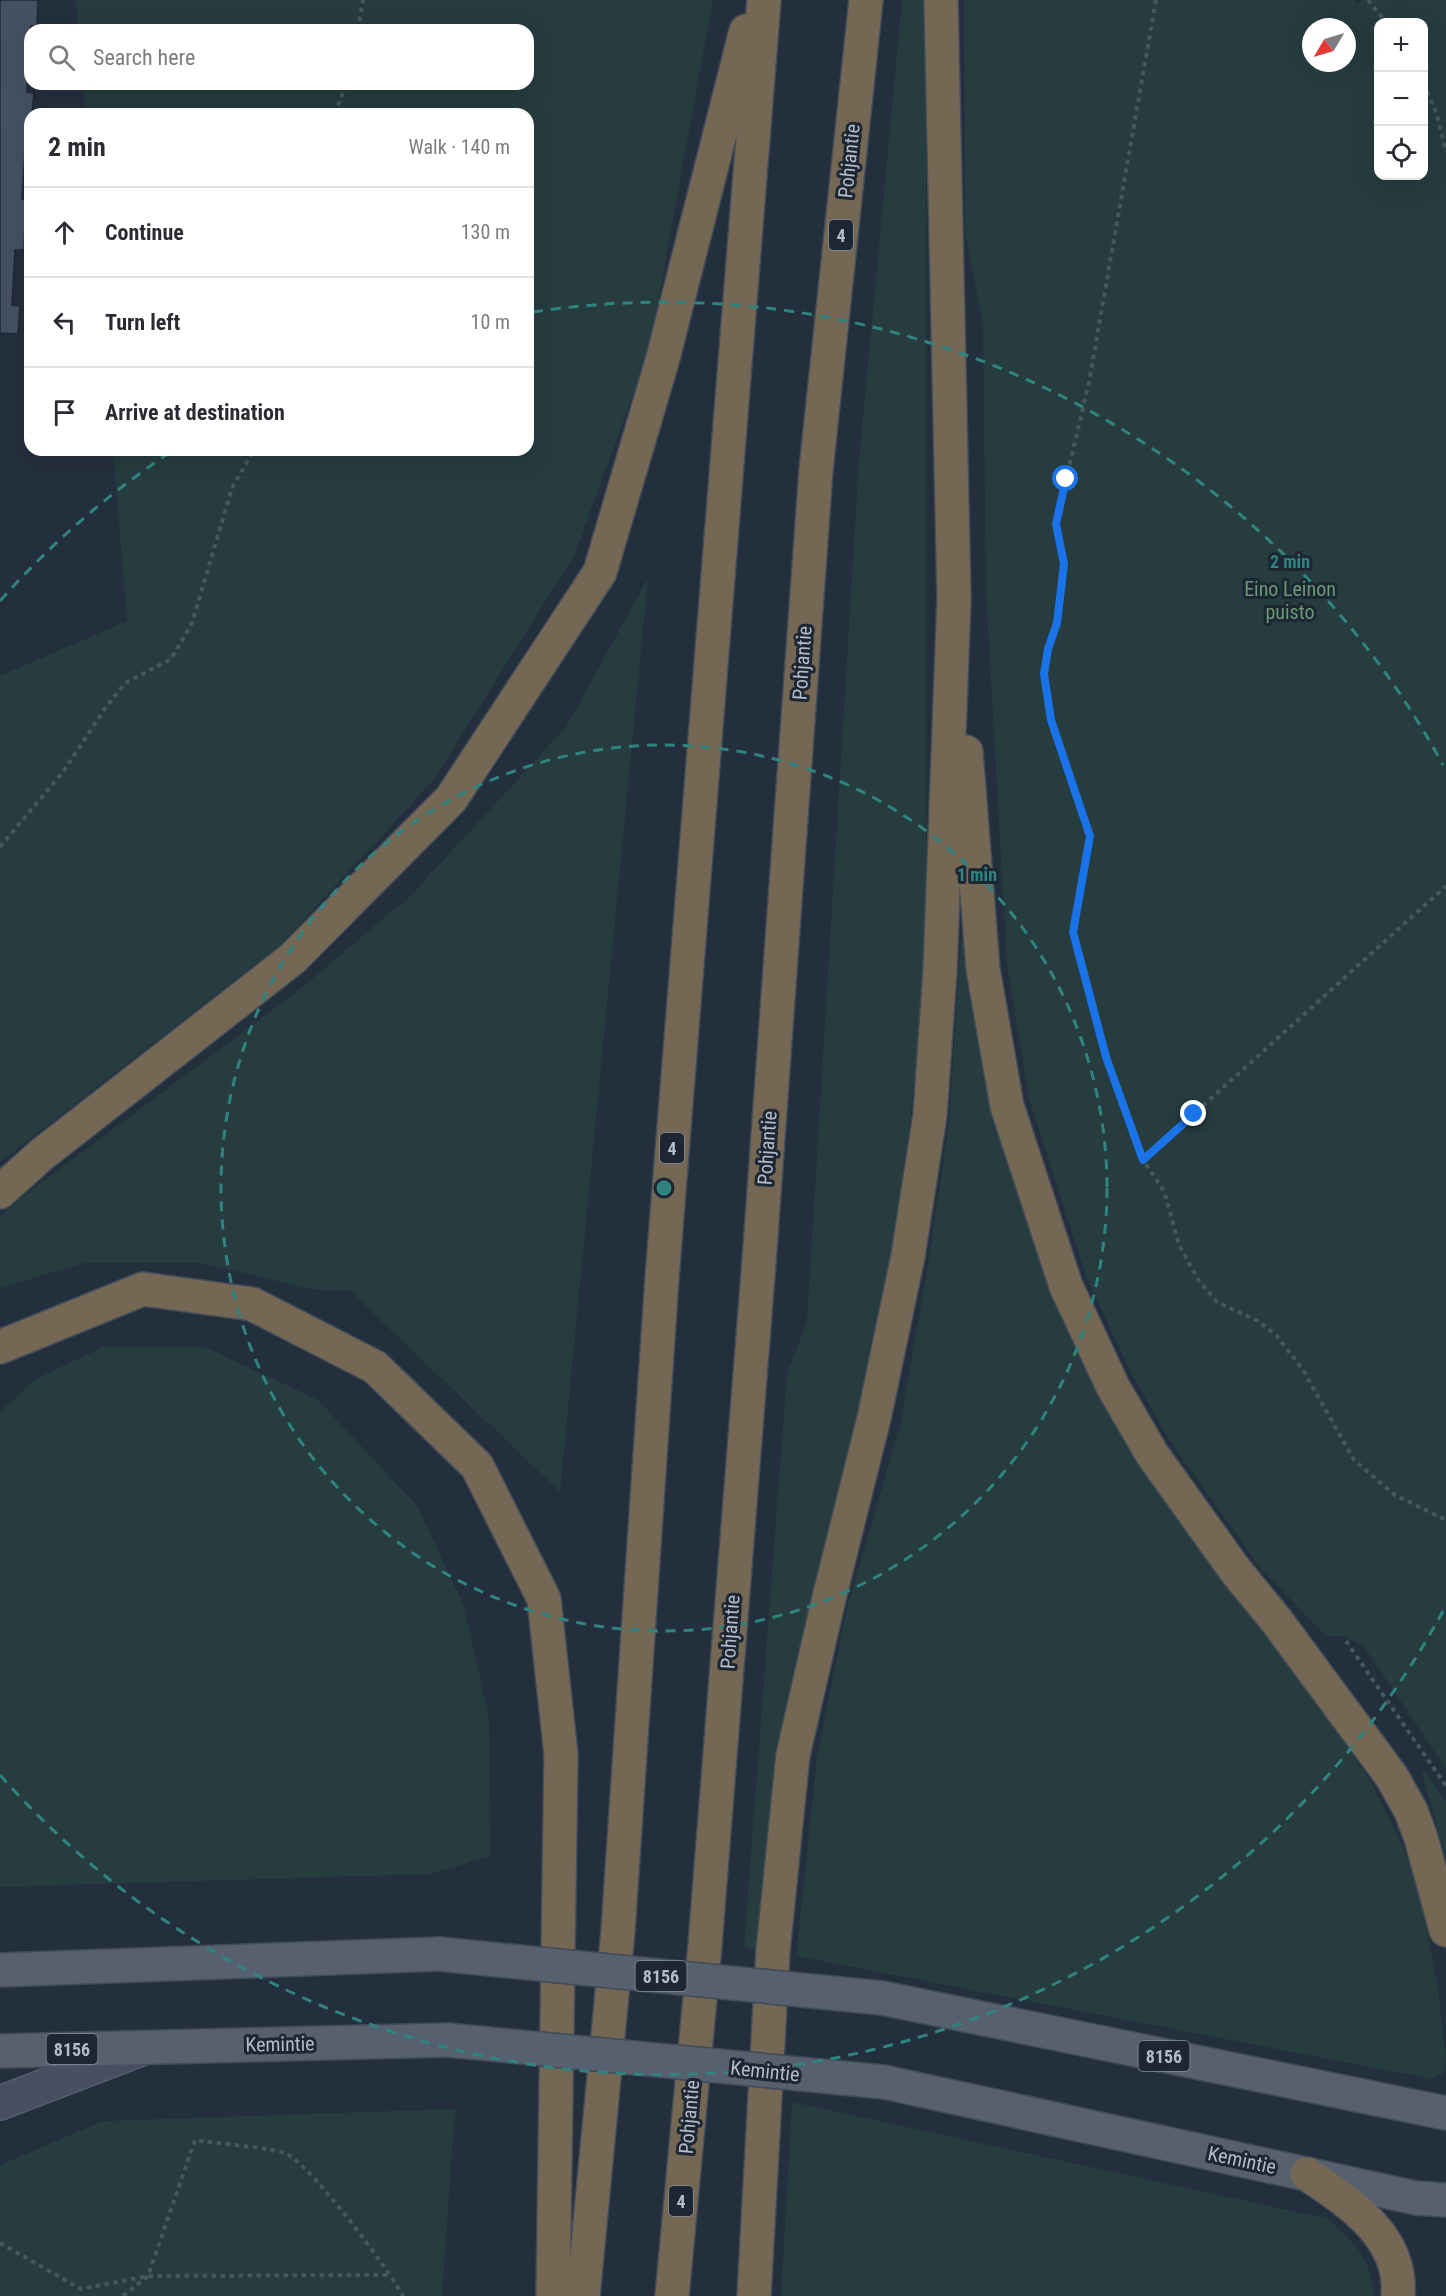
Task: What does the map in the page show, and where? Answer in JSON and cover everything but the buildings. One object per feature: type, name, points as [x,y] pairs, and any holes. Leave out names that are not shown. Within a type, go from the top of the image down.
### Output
[{"type":"highway","points":[[0,1192],[78,1125],[292,958],[451,799],[600,572],[663,358],[754,0]]},
{"type":"highway","name":"4","points":[[583,2296],[618,1931],[664,1254],[764,0]]},
{"type":"highway","name":"Pohjantie","points":[[672,2296],[705,1945],[759,1262],[816,470],[866,0]]},
{"type":"highway","points":[[941,0],[954,600],[983,969],[1006,1106],[1066,1286],[1113,1387],[1152,1454],[1235,1570],[1276,1620],[1392,1777],[1411,1810],[1421,1838],[1446,1930]]},
{"type":"highway","points":[[754,2296],[773,1951],[794,1755],[829,1598],[874,1418],[908,1256],[930,1115],[940,959],[954,600]]},
{"type":"highway","points":[[0,1347],[143,1289],[252,1304],[375,1367],[477,1466],[544,1599],[561,1755],[552,2296]]},
{"type":"highway","points":[[1308,2174],[1358,2208],[1384,2238],[1400,2278],[1398,2296]]},
{"type":"main road","name":"8156","points":[[0,1970],[440,1954],[882,1998],[1446,2113]]},
{"type":"main road","name":"Kemintie","points":[[0,2051],[448,2040],[884,2082],[1416,2198],[1446,2200]]},
{"type":"main road","points":[[0,2103],[145,2048]]},
{"type":"path","points":[[359,24],[363,0]]},
{"type":"path","points":[[1156,0],[1089,382],[1056,524],[1064,564],[1057,623],[1048,649],[1044,674],[1051,720],[1090,836],[1073,932],[1106,1057],[1143,1160],[1164,1191],[1179,1245],[1199,1281],[1217,1302],[1258,1321],[1276,1335],[1303,1370],[1354,1460],[1395,1495],[1446,1520]]},
{"type":"path","points":[[1368,0],[1383,18]]},
{"type":"path","points":[[337,108],[344,90]]},
{"type":"path","points":[[1428,93],[1437,115],[1446,152]]},
{"type":"path","points":[[0,847],[63,772],[106,706],[125,683],[171,659],[192,623],[232,488],[251,456]]},
{"type":"path","points":[[1143,1160],[1446,886]]},
{"type":"path","points":[[1346,1641],[1446,1786]]},
{"type":"path","points":[[123,2296],[148,2276],[195,2140],[286,2153],[313,2177],[392,2274],[403,2296]]},
{"type":"path","points":[[0,2243],[81,2289],[148,2276],[392,2274]]},
{"type":"green space","points":[[76,0],[713,0],[649,351],[574,556],[433,781],[280,945],[0,1162],[0,676],[127,621],[113,456],[534,456],[534,108],[85,108],[83,90],[534,90],[534,24],[78,24]]},
{"type":"green space","points":[[902,0],[926,0],[926,964],[896,1256],[761,1952],[744,1947],[787,1373],[807,1321],[859,460]]},
{"type":"green space","name":"Eino Leinon puisto","points":[[964,0],[1353,0],[1356,4],[1363,0],[1446,0],[1446,1769],[1365,1648],[1345,1636],[1326,1636],[1261,1569],[1170,1441],[1130,1371],[1086,1276],[1029,1098],[1007,964],[986,591],[983,326],[965,232]]},
{"type":"green space","points":[[648,578],[560,1492],[349,1290],[315,1290],[201,1263],[84,1263],[0,1288],[0,1217],[21,1198],[300,989],[411,895],[566,727]]},
{"type":"green space","points":[[961,941],[968,949],[996,1109],[1221,1578],[1324,1709],[1373,1786],[1402,1845],[1417,1883],[1437,1981],[1446,2060],[1443,2073],[1432,2079],[796,1956],[817,1758],[847,1608],[900,1426],[928,1265],[949,1123]]},
{"type":"green space","points":[[103,1347],[205,1347],[318,1400],[418,1507],[464,1606],[489,1718],[490,1856],[431,1874],[0,1887],[0,1412],[36,1379]]},
{"type":"green space","points":[[1425,1771],[1446,1802],[1446,1856],[1422,1774]]},
{"type":"green space","points":[[792,2102],[1329,2219],[1347,2236],[1360,2253],[1369,2271],[1374,2296],[781,2296]]},
{"type":"green space","points":[[455,2109],[442,2296],[0,2296],[0,2165],[103,2121]]},
{"type":"route","points":[[1066,479],[1056,524],[1064,550],[1064,564],[1057,623],[1048,649],[1044,674],[1051,720],[1090,836],[1073,932],[1106,1057],[1143,1160],[1194,1114]]}]
